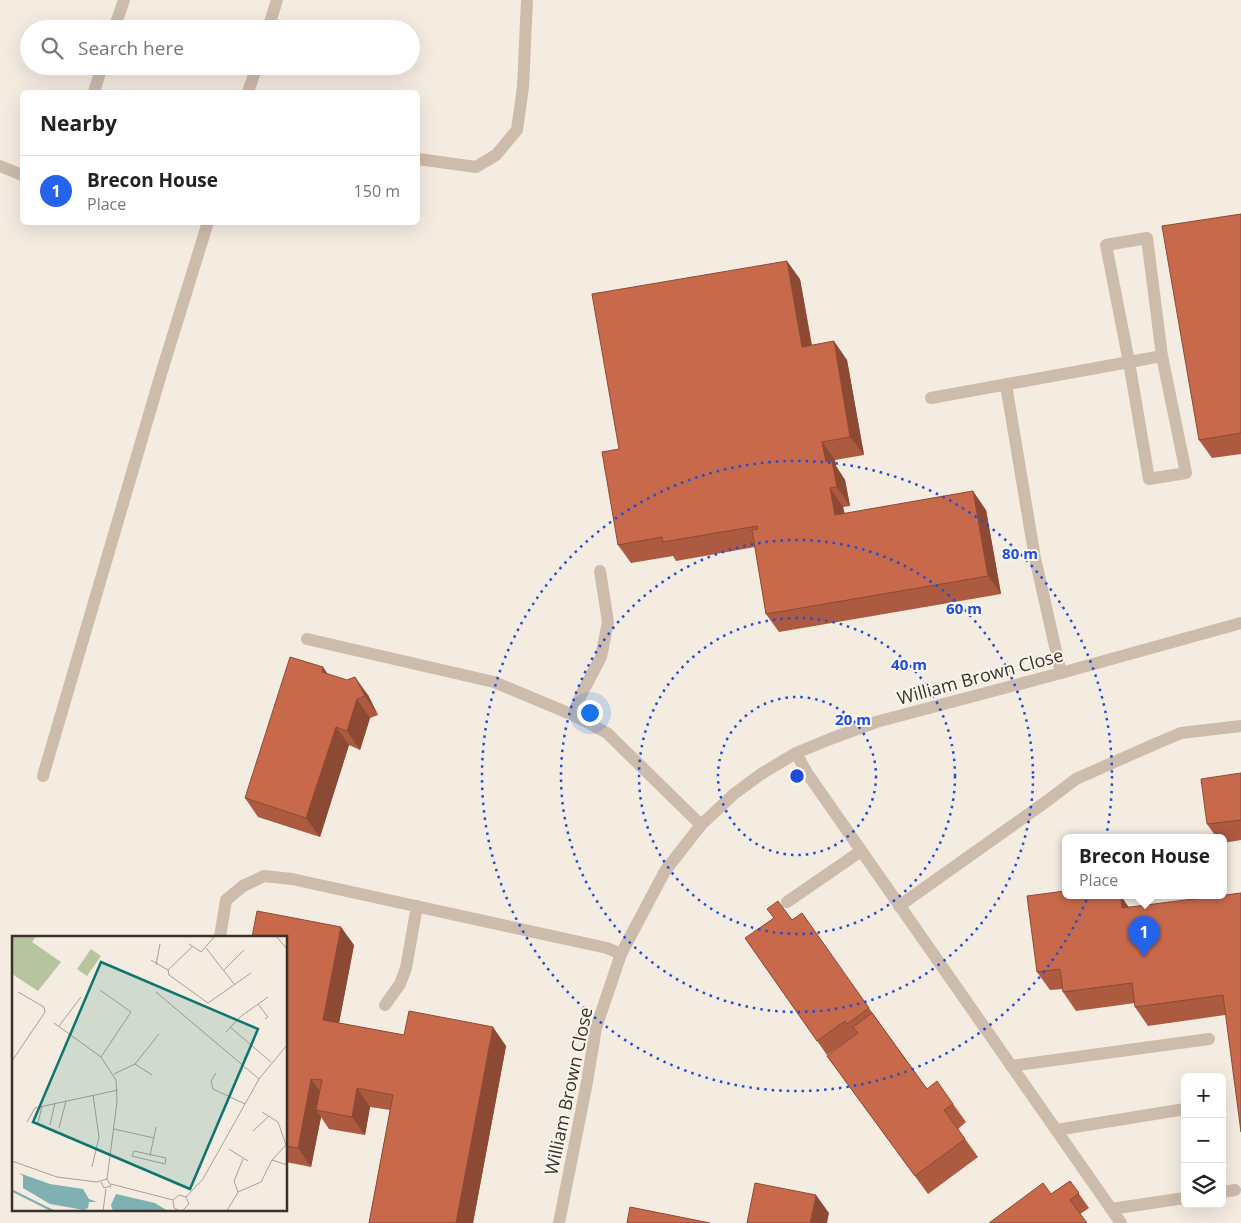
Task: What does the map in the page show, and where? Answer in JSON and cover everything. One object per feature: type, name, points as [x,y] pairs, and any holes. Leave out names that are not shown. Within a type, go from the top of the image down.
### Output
[{"type":"street","points":[[117,20],[124,0]]},
{"type":"street","points":[[271,20],[277,0]]},
{"type":"street","points":[[420,159],[476,167],[496,155],[517,130],[523,87],[527,0]]},
{"type":"street","points":[[95,90],[99,75]]},
{"type":"street","points":[[249,90],[253,75]]},
{"type":"street","points":[[0,166],[20,174]]},
{"type":"street","points":[[42,776],[207,225]]},
{"type":"street","points":[[1146,238],[1162,356],[1186,473],[1149,479],[1106,245],[1146,238]]},
{"type":"street","points":[[931,398],[1162,356]]},
{"type":"street","points":[[1006,385],[1036,558],[1061,673]]},
{"type":"street","points":[[573,715],[601,657],[608,622],[600,571]]},
{"type":"street","name":"William Brown Close","points":[[559,1223],[596,1028],[621,954],[665,871],[700,825],[734,794],[761,774],[796,754],[876,722],[1241,623]]},
{"type":"street","points":[[307,639],[494,682],[573,715],[606,732],[700,825]]},
{"type":"street","points":[[899,906],[1076,779],[1181,734],[1241,726]]},
{"type":"street","points":[[796,754],[807,773],[899,906],[1122,1223]]},
{"type":"street","points":[[787,902],[861,851]]},
{"type":"street","points":[[220,936],[226,900],[243,886],[264,876],[292,879],[416,906],[607,948],[621,954]]},
{"type":"street","points":[[385,1006],[400,984],[406,968],[416,906]]},
{"type":"street","points":[[1011,1066],[1209,1038]]},
{"type":"street","points":[[1056,1130],[1181,1110]]},
{"type":"street","points":[[1111,1209],[1181,1199]]},
{"type":"building","points":[[1241,214],[1241,433],[1199,440],[1162,226]]},
{"type":"building","points":[[787,261],[802,347],[834,341],[850,437],[822,442],[826,462],[832,461],[837,487],[830,488],[835,515],[973,491],[988,576],[766,614],[752,530],[758,529],[757,526],[663,542],[662,537],[618,545],[602,452],[619,449],[592,294]]},
{"type":"building","points":[[290,657],[323,667],[322,672],[347,680],[355,677],[365,696],[357,699],[347,731],[336,727],[306,818],[245,798]]},
{"type":"building","points":[[1241,773],[1241,820],[1207,824],[1201,779]]},
{"type":"building","points":[[1062,891],[1062,899],[1121,899],[1122,908],[1193,899],[1227,899],[1227,895],[1241,893],[1241,1132],[1223,995],[1135,1007],[1132,983],[1063,992],[1060,969],[1037,972],[1027,896]]},
{"type":"building","points":[[778,901],[792,920],[802,913],[869,1008],[847,1024],[845,1021],[817,1041],[745,938],[774,918],[767,909]]},
{"type":"building","points":[[257,911],[341,927],[323,1020],[404,1035],[409,1011],[493,1027],[456,1223],[369,1223],[393,1095],[357,1088],[352,1117],[316,1110],[322,1080],[311,1079],[298,1148],[288,1146],[288,936],[252,936]]},
{"type":"building","points":[[872,1013],[927,1089],[937,1081],[953,1104],[944,1110],[965,1139],[915,1176],[827,1056],[858,1033],[853,1027]]},
{"type":"building","points":[[1070,1181],[1079,1193],[1070,1200],[1087,1223],[989,1223],[1043,1183],[1051,1194]]},
{"type":"building","points":[[755,1183],[816,1195],[810,1223],[747,1223]]},
{"type":"building","points":[[630,1207],[710,1223],[627,1223]]},
{"type":"place","name":"Brecon House","points":[[1144,957]]}]
